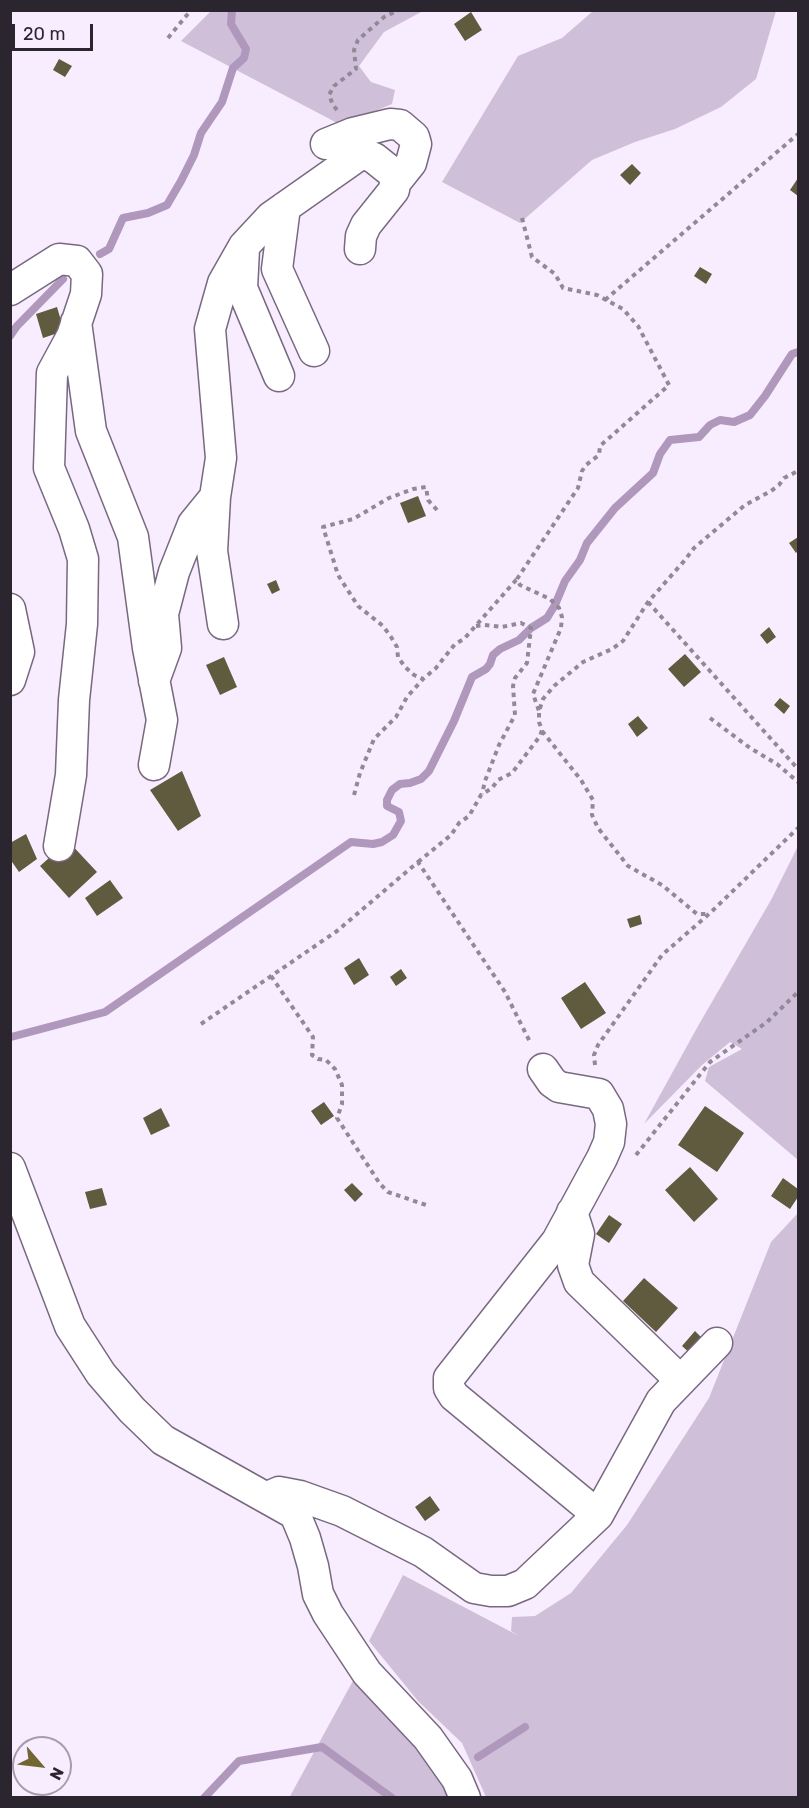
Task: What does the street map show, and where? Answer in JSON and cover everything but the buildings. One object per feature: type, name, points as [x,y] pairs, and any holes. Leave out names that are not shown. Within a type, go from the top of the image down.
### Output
[{"type":"street","points":[[326,144],[353,133],[390,124],[400,125],[414,137],[416,144],[411,163],[396,183],[394,190],[366,225],[360,249]]},
{"type":"street","points":[[223,624],[212,551],[215,497],[221,458],[210,329],[223,283],[244,246],[271,217],[362,153],[374,158],[393,174],[396,183]]},
{"type":"street","points":[[285,207],[277,269],[314,351]]},
{"type":"street","points":[[244,246],[242,288],[279,376]]},
{"type":"street","points":[[10,290],[59,259],[77,261],[87,274],[86,294],[72,336],[52,373],[49,468],[83,559],[82,624],[74,700],[71,775],[59,846]]},
{"type":"street","points":[[76,322],[91,431],[133,537],[162,720],[154,765]]},
{"type":"street","points":[[154,681],[166,648],[163,614],[174,572],[193,524],[215,497]]},
{"type":"street","points":[[10,609],[19,652],[10,680]]},
{"type":"street","points":[[543,1069],[552,1082],[559,1087],[599,1094],[608,1109],[611,1124],[609,1142],[603,1158],[571,1211],[557,1241],[449,1378],[449,1388],[454,1396],[598,1515]]},
{"type":"street","points":[[10,1167],[70,1326],[101,1374],[132,1410],[163,1440],[295,1514],[305,1538],[318,1594],[328,1614],[367,1673],[428,1738],[457,1779],[465,1797]]},
{"type":"street","points":[[571,1211],[579,1234],[573,1265],[579,1282],[680,1380]]},
{"type":"street","points":[[267,1497],[279,1492],[300,1496],[342,1511],[423,1552],[474,1588],[508,1591],[525,1584],[598,1515],[661,1401],[717,1343]]},
{"type":"path","points":[[168,38],[191,10]]},
{"type":"path","points":[[353,133],[333,105],[329,95],[334,86],[356,69],[354,50],[358,40],[384,17],[399,10]]},
{"type":"path","points":[[605,300],[798,134]]},
{"type":"path","points":[[354,795],[374,739],[396,717],[408,697],[423,679],[436,668],[455,644],[464,639],[517,579],[578,488],[582,471],[599,455],[600,446],[669,385],[638,326],[623,309],[597,295],[563,288],[555,274],[532,256],[522,218]]},
{"type":"path","points":[[538,711],[543,699],[570,671],[624,641],[648,602],[694,548],[745,505],[771,491],[784,478],[798,471]]},
{"type":"path","points":[[423,679],[405,667],[391,637],[382,626],[358,606],[332,562],[323,527],[353,519],[389,498],[426,487],[429,500],[437,510]]},
{"type":"path","points":[[517,579],[520,585],[550,599],[559,608],[562,617],[561,628],[532,694],[542,730],[581,780],[593,800],[592,815],[598,828],[628,866],[662,885],[697,914],[709,914]]},
{"type":"path","points":[[648,602],[798,769]]},
{"type":"path","points":[[201,1024],[337,931],[451,835],[459,823],[469,816],[482,795],[499,745],[515,715],[513,686],[515,678],[527,663],[531,628],[521,623],[502,627],[476,626]]},
{"type":"path","points":[[710,718],[750,748],[777,764],[798,782]]},
{"type":"path","points":[[482,795],[498,780],[512,773],[542,730]]},
{"type":"path","points":[[599,1094],[601,1084],[594,1055],[598,1045],[662,955],[709,914],[798,828]]},
{"type":"path","points":[[418,862],[505,992],[543,1069]]},
{"type":"path","points":[[271,976],[313,1037],[312,1055],[326,1060],[335,1069],[342,1084],[342,1104],[337,1118],[380,1185],[388,1192],[426,1204]]},
{"type":"path","points":[[632,1160],[710,1062],[767,1022],[798,992]]},
{"type":"shaded area","points":[[211,11],[423,11],[384,32],[359,66],[371,82],[395,90],[392,104],[341,125],[181,41]]},
{"type":"shaded area","points":[[593,11],[776,11],[756,79],[721,107],[675,129],[635,142],[592,160],[520,223],[442,182],[518,56],[562,38]]},
{"type":"shaded area","points":[[798,846],[798,1160],[705,1081],[709,1067],[742,1049],[730,1042],[702,1065],[644,1124],[771,900]]},
{"type":"shaded area","points":[[798,1213],[798,1797],[486,1797],[462,1743],[418,1701],[369,1641],[403,1575],[519,1636],[511,1631],[512,1617],[535,1616],[571,1593],[627,1525],[709,1398],[771,1242]]},
{"type":"shaded area","points":[[355,1677],[417,1744],[451,1798],[289,1798]]},
{"type":"waterway","points":[[100,254],[109,249],[123,218],[148,213],[167,205],[181,181],[194,155],[201,133],[222,102],[233,68],[244,58],[246,49],[231,24],[232,10]]},
{"type":"waterway","points":[[10,336],[63,279]]},
{"type":"waterway","points":[[11,1037],[105,1012],[351,842],[373,844],[382,842],[393,835],[401,821],[399,812],[387,806],[392,790],[400,784],[421,779],[429,771],[454,721],[472,677],[486,669],[493,655],[500,649],[519,640],[531,628],[547,618],[565,581],[580,560],[587,543],[615,508],[653,473],[660,454],[670,440],[699,437],[710,425],[720,420],[734,422],[750,415],[792,354],[798,352]]},
{"type":"waterway","points":[[478,1757],[525,1727]]},
{"type":"waterway","points":[[204,1798],[239,1761],[322,1747],[392,1798]]}]
